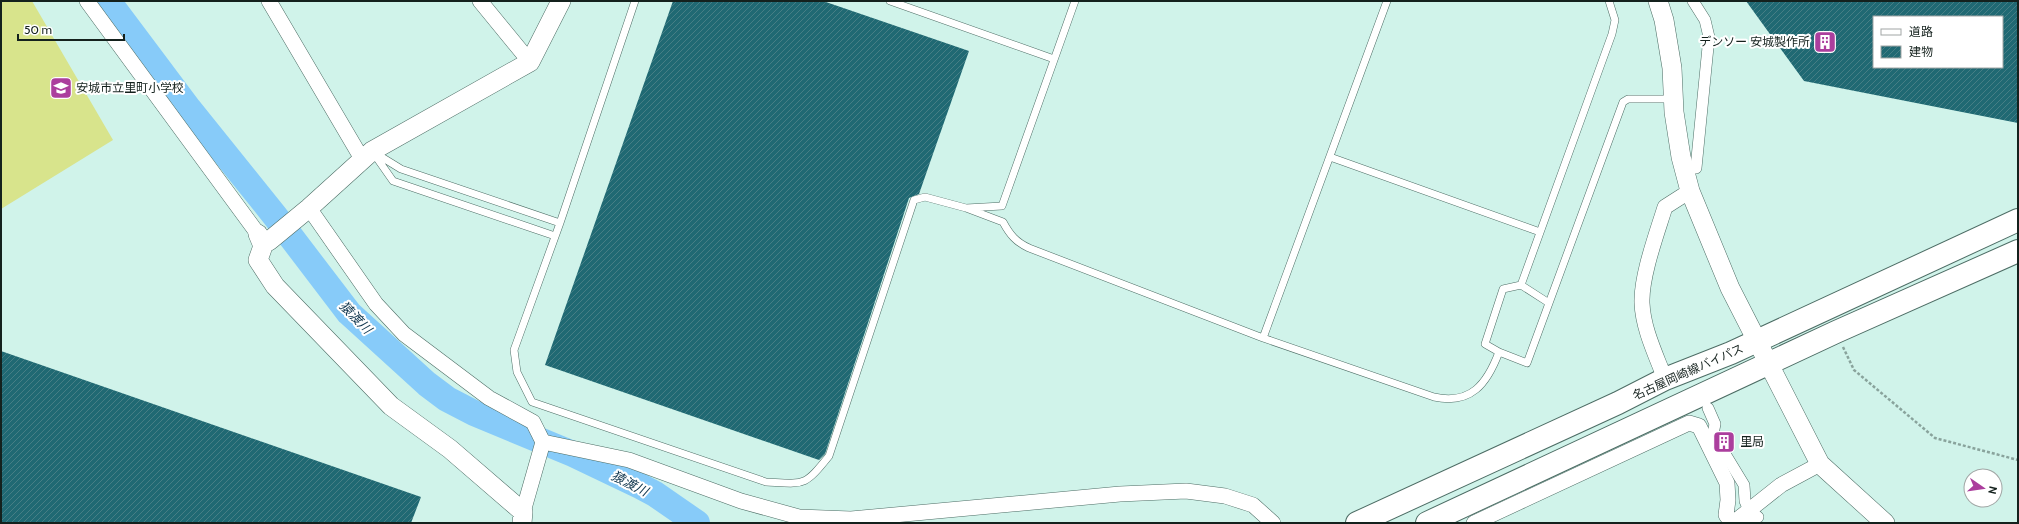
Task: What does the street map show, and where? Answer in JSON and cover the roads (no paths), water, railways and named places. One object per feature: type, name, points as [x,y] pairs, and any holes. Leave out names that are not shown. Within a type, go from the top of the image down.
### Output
[{"type":"main road","name":"名古屋岡崎線バイパス","points":[[1357,523],[1618,403],[1665,379],[1758,340],[2018,220]]},
{"type":"main road","points":[[1427,523],[1836,332],[2018,251]]},
{"type":"street","points":[[87,1],[263,240]]},
{"type":"street","points":[[269,1],[367,155]]},
{"type":"street","points":[[480,1],[530,62]]},
{"type":"street","points":[[309,208],[376,304],[404,334],[489,398],[533,422],[543,442],[522,517],[450,449],[391,406],[276,286],[258,260],[263,240],[309,208],[367,155],[530,62],[561,1]]},
{"type":"street","points":[[1658,1],[1664,20],[1672,68],[1681,157],[1690,191],[1730,288],[1758,340],[1797,422],[1820,464],[1885,523]]},
{"type":"street","points":[[1693,1],[1705,20],[1709,37],[1696,168]]},
{"type":"street","points":[[1665,379],[1647,332],[1642,302],[1647,271],[1665,207],[1690,191]]},
{"type":"street","points":[[1708,408],[1715,424],[1713,434],[1744,485],[1745,501],[1749,516]]},
{"type":"street","points":[[1474,523],[1690,423],[1699,426],[1726,483],[1728,500],[1726,515],[1732,523],[1749,516],[1781,486],[1820,464]]},
{"type":"street","points":[[543,442],[629,460],[741,502],[799,517],[851,519],[1120,494],[1186,491],[1225,496],[1253,505],[1273,523]]},
{"type":"lane","points":[[635,1],[560,223],[514,350],[517,372],[532,402],[766,482],[803,483],[815,474],[830,456],[914,200],[925,197],[966,208],[1003,222],[1010,234],[1018,243],[1029,248],[1263,338],[1434,398],[1446,400],[1468,396],[1484,384],[1499,352]]},
{"type":"lane","points":[[890,1],[1054,59]]},
{"type":"lane","points":[[966,208],[1002,206],[1075,1]]},
{"type":"lane","points":[[1263,338],[1388,1]]},
{"type":"lane","points":[[1521,285],[1612,34],[1615,20],[1609,1]]},
{"type":"lane","points":[[1549,303],[1521,285],[1503,289],[1485,344],[1499,352],[1527,363],[1623,102],[1628,99],[1674,99]]},
{"type":"lane","points":[[367,155],[400,169],[560,223]]},
{"type":"lane","points":[[367,155],[393,181],[555,236]]},
{"type":"lane","points":[[1330,157],[1540,232]]},
{"type":"waterway","name":"猿渡川","points":[[108,1],[189,109],[275,216],[349,313],[427,384],[447,399],[474,413],[573,454],[640,486],[655,494],[697,523]]},
{"type":"place","name":"デンソー 安城製作所","points":[[1825,42]]},
{"type":"place","name":"安城市立里町小学校","points":[[61,88]]},
{"type":"place","name":"里局","points":[[1724,442]]}]
